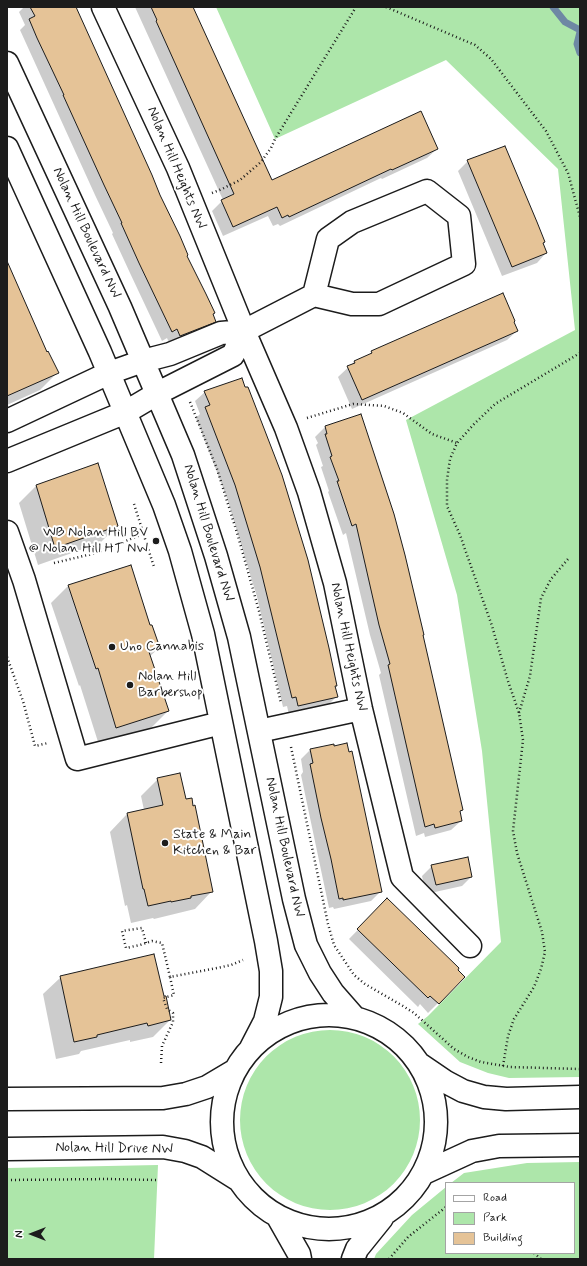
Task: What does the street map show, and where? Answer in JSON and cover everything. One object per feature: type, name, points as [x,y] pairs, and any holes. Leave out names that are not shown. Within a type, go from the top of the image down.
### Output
[{"type":"street","name":"Nolan Hill Heights NW","points":[[103,7],[178,168],[244,331],[286,428],[310,492],[335,583],[361,709],[402,877],[470,946]]},
{"type":"street","name":"Nolan Hill Boulevard NW","points":[[7,63],[120,307],[158,393],[183,455],[216,556],[239,637],[294,899],[306,945],[320,973],[333,993],[354,1017]]},
{"type":"street","points":[[7,148],[109,373],[164,505],[180,551],[203,634],[271,971],[271,997],[265,1021],[250,1048],[234,1071],[224,1097],[221,1125],[226,1153],[237,1179],[255,1201],[278,1217],[304,1227],[332,1230],[360,1226],[385,1214]]},
{"type":"street","points":[[7,422],[109,373],[143,361],[170,354],[221,333],[244,331],[314,295],[352,304],[379,304],[464,264],[459,216],[426,191],[352,222],[328,240],[314,295]]},
{"type":"street","points":[[7,461],[126,412],[158,393],[233,354],[244,331]]},
{"type":"street","points":[[7,532],[24,580],[77,759],[221,723]]},
{"type":"street","points":[[259,731],[361,709]]},
{"type":"street","points":[[250,1048],[272,1030],[298,1018],[326,1014],[354,1017],[380,1027],[403,1043],[421,1065],[432,1091],[437,1119],[434,1147],[424,1173],[407,1196],[385,1214],[357,1249],[353,1259]]},
{"type":"street","points":[[421,1065],[446,1082],[463,1091],[484,1096],[506,1099],[580,1098]]},
{"type":"street","points":[[7,1099],[163,1098],[186,1094],[207,1086],[234,1071]]},
{"type":"street","points":[[424,1173],[472,1151],[499,1146],[580,1145]]},
{"type":"street","name":"Nolan Hill Drive NW","points":[[7,1149],[163,1147],[185,1151],[202,1157],[237,1179]]},
{"type":"street","points":[[278,1217],[299,1254],[300,1259]]},
{"type":"path","points":[[188,195],[202,196],[222,189],[240,180],[261,162],[271,148],[275,139],[356,7]]},
{"type":"path","points":[[386,7],[475,46],[491,59],[546,131],[568,173],[580,217]]},
{"type":"path","points":[[502,1066],[512,1024],[534,987],[545,952],[542,932],[517,853],[513,831],[523,740],[519,713],[471,565],[447,506],[447,480],[450,459],[457,442],[475,423],[495,404],[580,353]]},
{"type":"path","points":[[182,381],[217,469],[259,611],[286,725],[328,924],[334,945],[354,975],[364,984],[403,1006],[427,1024],[454,1049],[481,1062],[502,1066],[545,1069],[580,1069]]},
{"type":"path","points":[[286,428],[299,421],[353,404],[384,406],[403,412],[432,434],[457,442]]},
{"type":"path","points":[[134,504],[154,567]]},
{"type":"path","points":[[54,563],[96,553],[144,534]]},
{"type":"path","points":[[519,713],[530,676],[541,598],[551,579],[568,559]]},
{"type":"path","points":[[7,657],[23,701],[34,746],[71,738]]},
{"type":"path","points":[[146,943],[142,928],[122,932],[126,948],[146,943],[152,941],[162,943],[174,995],[163,998],[167,1009],[173,1013],[173,1022],[162,1046],[161,1063]]},
{"type":"path","points":[[170,977],[231,965],[243,960]]},
{"type":"path","points":[[7,1180],[158,1180]]},
{"type":"path","points":[[389,1259],[408,1237],[445,1208]]},
{"type":"green space","points":[[216,7],[580,7],[580,1077],[509,1078],[488,1073],[460,1062],[418,1024],[428,1016],[501,942],[482,751],[457,595],[406,420],[575,330],[558,169],[446,60],[275,139]]},
{"type":"green space","points":[[321,1030],[339,1030],[365,1036],[373,1040],[394,1056],[410,1077],[414,1085],[419,1102],[419,1138],[414,1155],[410,1163],[394,1184],[373,1200],[365,1204],[348,1209],[321,1210],[304,1207],[287,1200],[273,1190],[260,1177],[250,1163],[243,1146],[240,1129],[240,1111],[243,1094],[250,1077],[260,1063],[273,1050],[287,1040],[304,1033]]},
{"type":"green space","points":[[580,1162],[580,1259],[374,1259],[376,1254],[412,1215],[445,1188],[445,1254],[575,1254],[575,1182],[452,1182],[464,1173],[527,1163]]},
{"type":"green space","points":[[158,1165],[154,1259],[7,1259],[7,1168]]},
{"type":"building","points":[[30,7],[76,7],[160,195],[180,236],[188,255],[187,256],[215,313],[213,314],[216,322],[180,336],[177,329],[172,332],[37,38],[29,19],[35,16]]},
{"type":"building","points":[[151,7],[193,7],[272,180],[421,111],[438,149],[392,170],[391,169],[289,217],[288,215],[282,218],[277,207],[233,227],[221,200],[234,194]]},
{"type":"building","points":[[505,146],[545,242],[543,243],[547,253],[512,267],[467,160]]},
{"type":"building","points":[[7,261],[47,352],[48,351],[59,373],[7,396]]},
{"type":"building","points":[[503,293],[518,331],[362,400],[347,366],[355,363],[354,361],[372,353],[371,351]]},
{"type":"building","points":[[242,378],[245,387],[248,387],[282,475],[308,560],[329,648],[338,697],[298,706],[296,697],[292,698],[260,567],[235,485],[205,407],[210,405],[204,391]]},
{"type":"building","points":[[361,414],[394,514],[405,555],[463,810],[460,811],[462,821],[435,828],[434,824],[425,827],[388,665],[390,664],[379,625],[356,524],[352,526],[337,481],[339,481],[330,457],[332,456],[325,434],[327,434],[325,426]]},
{"type":"building","points":[[98,463],[118,526],[55,548],[36,485]]},
{"type":"building","points":[[131,565],[150,625],[152,625],[160,648],[149,652],[169,711],[116,728],[98,668],[96,669],[68,585]]},
{"type":"building","points":[[347,743],[349,752],[352,751],[382,892],[343,900],[343,898],[339,899],[321,818],[310,764],[313,763],[310,749]]},
{"type":"building","points":[[180,773],[186,799],[192,798],[193,806],[195,805],[213,892],[191,896],[191,898],[148,906],[127,813],[163,805],[157,778]]},
{"type":"building","points":[[468,857],[472,877],[436,885],[431,865]]},
{"type":"building","points":[[387,898],[459,968],[458,970],[465,977],[439,1004],[430,996],[428,998],[357,929]]},
{"type":"building","points":[[154,954],[171,1020],[148,1026],[147,1023],[74,1042],[60,976]]},
{"type":"waterway","points":[[553,7],[565,22],[580,30]]},
{"type":"waterway","points":[[580,32],[577,44],[580,53]]},
{"type":"place","name":"WB Nolan Hill BV @ Nolan Hill HT NW","points":[[156,541]]},
{"type":"place","name":"Uno Cannabis","points":[[112,647]]},
{"type":"place","name":"Nolan Hill Barbershop","points":[[130,685]]},
{"type":"place","name":"State & Main Kitchen & Bar","points":[[165,843]]}]
